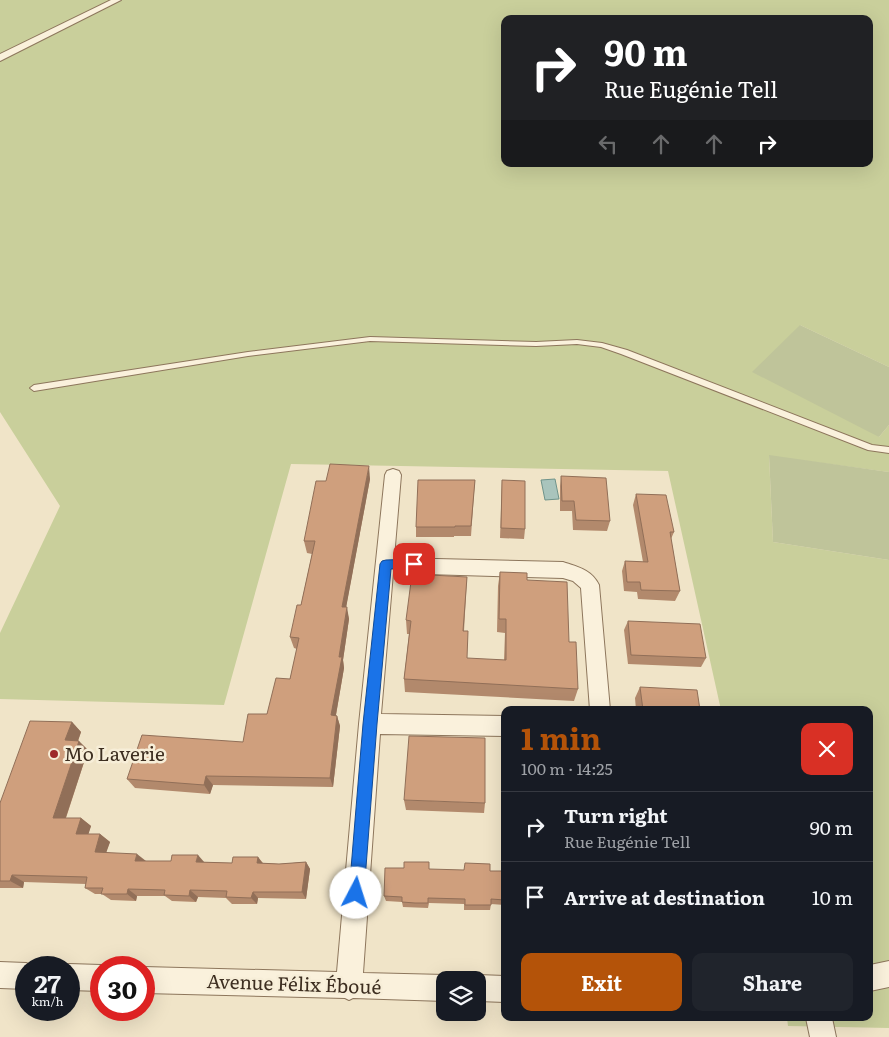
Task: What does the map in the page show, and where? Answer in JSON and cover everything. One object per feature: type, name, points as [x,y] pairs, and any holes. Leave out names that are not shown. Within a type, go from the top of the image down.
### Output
[{"type":"street","points":[[0,58],[117,0]]},
{"type":"street","points":[[349,986],[370,724],[393,476]]},
{"type":"street","points":[[386,564],[563,570],[579,575],[590,585],[600,706]]},
{"type":"street","points":[[370,724],[501,726]]},
{"type":"street","points":[[873,977],[889,974]]},
{"type":"street","points":[[0,975],[15,976]]},
{"type":"street","name":"Avenue Félix Éboué","points":[[155,980],[436,988]]},
{"type":"street","points":[[486,988],[501,989]]},
{"type":"street","points":[[820,1021],[824,1037]]},
{"type":"lane","points":[[34,388],[248,354],[370,339],[536,344],[577,342],[602,344],[837,436],[871,448],[889,450]]},
{"type":"green space","points":[[0,0],[889,0],[889,367],[800,325],[879,437],[889,425],[889,472],[769,456],[773,542],[889,560],[889,1028],[788,1026],[787,1021],[873,1021],[873,706],[720,706],[668,471],[291,464],[224,705],[0,699],[0,633],[60,506],[0,412]]},
{"type":"green space","points":[[800,325],[889,367],[889,425],[879,437],[752,372]]},
{"type":"green space","points":[[769,455],[889,472],[889,560],[773,542]]},
{"type":"water","points":[[555,479],[559,499],[545,500],[541,480]]},
{"type":"building","points":[[330,464],[369,466],[342,607],[347,607],[339,657],[342,657],[331,715],[337,716],[330,778],[206,776],[204,785],[127,779],[142,735],[243,742],[248,714],[267,714],[276,678],[290,679],[299,638],[290,637],[297,605],[301,605],[315,541],[304,541],[316,481],[326,481]]},
{"type":"building","points":[[561,476],[606,478],[610,521],[576,520],[574,501],[562,501]]},
{"type":"building","points":[[418,480],[475,480],[471,526],[416,527]]},
{"type":"building","points":[[502,480],[525,481],[525,529],[501,528]]},
{"type":"building","points":[[636,494],[666,495],[674,532],[670,532],[680,591],[641,590],[640,582],[627,582],[625,561],[648,562]]},
{"type":"building","points":[[500,572],[527,573],[527,580],[567,582],[569,642],[576,642],[578,689],[404,679],[411,621],[406,620],[412,574],[467,577],[463,631],[468,631],[467,658],[506,660],[506,619],[499,619]]},
{"type":"building","points":[[628,621],[700,624],[706,658],[631,655]]},
{"type":"building","points":[[640,687],[697,690],[699,706],[642,706]]},
{"type":"building","points":[[30,721],[72,722],[65,740],[79,741],[53,818],[81,818],[76,834],[100,834],[95,852],[137,854],[135,861],[171,861],[172,855],[198,855],[196,862],[232,863],[233,857],[258,857],[257,863],[306,862],[302,892],[253,892],[251,898],[226,897],[227,891],[190,890],[189,896],[164,895],[165,890],[128,889],[127,894],[101,894],[103,888],[85,888],[87,877],[12,875],[10,881],[0,881],[0,803]]},
{"type":"building","points":[[409,736],[485,738],[485,803],[404,800]]},
{"type":"building","points":[[404,862],[429,862],[429,869],[464,870],[465,863],[490,864],[490,871],[501,871],[501,900],[491,899],[491,905],[465,905],[465,899],[428,898],[428,903],[415,903],[402,902],[402,897],[384,896],[385,868],[404,868]]},
{"type":"place","name":"Mo Laverie","points":[[54,754]]},
{"type":"route","points":[[356,893],[386,564],[414,564]]}]
